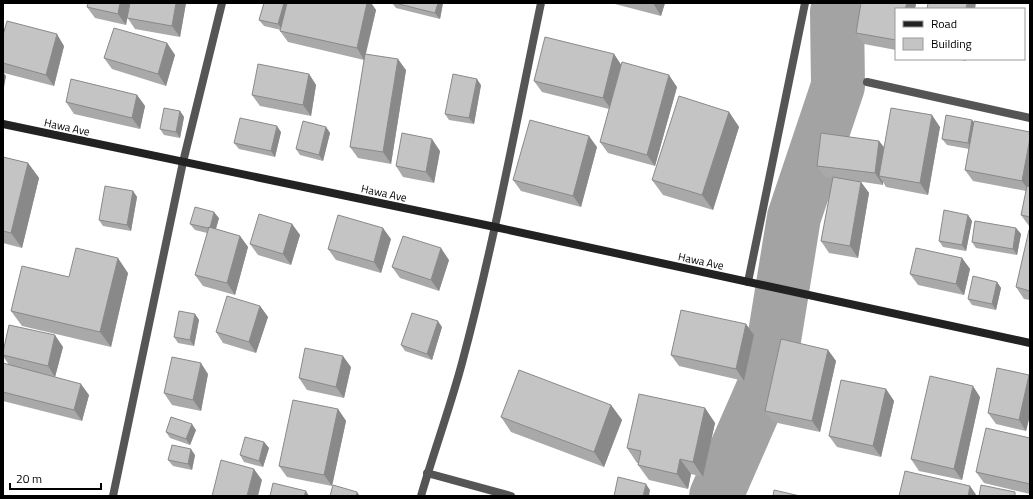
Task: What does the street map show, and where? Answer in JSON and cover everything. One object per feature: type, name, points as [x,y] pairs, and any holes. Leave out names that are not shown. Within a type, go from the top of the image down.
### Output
[{"type":"street","points":[[113,496],[183,162],[222,3]]},
{"type":"street","points":[[421,496],[462,364],[495,227],[541,3]]},
{"type":"street","points":[[748,282],[806,3]]},
{"type":"street","points":[[867,82],[1030,118]]},
{"type":"street","name":"Hawa Ave","points":[[3,124],[495,227],[1030,342]]},
{"type":"street","points":[[427,473],[511,496]]},
{"type":"building","points":[[88,3],[120,3],[118,14],[87,7]]},
{"type":"building","points":[[130,3],[176,3],[172,26],[127,18]]},
{"type":"building","points":[[264,3],[284,3],[278,24],[259,20]]},
{"type":"building","points":[[287,3],[367,3],[357,48],[280,31]]},
{"type":"building","points":[[395,3],[438,3],[435,13]]},
{"type":"building","points":[[861,3],[907,3],[905,8],[895,8],[895,40],[856,33]]},
{"type":"building","points":[[928,3],[967,3],[966,8],[927,8]]},
{"type":"building","points":[[7,21],[57,34],[46,75],[3,63],[3,35]]},
{"type":"building","points":[[114,28],[167,43],[158,74],[104,58]]},
{"type":"building","points":[[545,37],[614,54],[603,98],[534,81]]},
{"type":"building","points":[[365,54],[398,59],[383,152],[350,147]]},
{"type":"building","points":[[622,62],[669,75],[647,155],[600,142]]},
{"type":"building","points":[[258,64],[309,74],[303,105],[252,95]]},
{"type":"building","points":[[453,74],[477,79],[469,118],[445,114]]},
{"type":"building","points":[[71,79],[137,95],[132,118],[66,102]]},
{"type":"building","points":[[679,96],[729,112],[702,195],[652,180]]},
{"type":"building","points":[[164,108],[180,111],[176,132],[160,129]]},
{"type":"building","points":[[891,108],[932,115],[920,183],[879,176]]},
{"type":"building","points":[[946,115],[972,120],[968,143],[942,139]]},
{"type":"building","points":[[240,118],[277,126],[271,151],[234,143]]},
{"type":"building","points":[[530,120],[589,136],[573,196],[513,180]]},
{"type":"building","points":[[303,121],[326,127],[319,155],[296,149]]},
{"type":"building","points":[[974,121],[1030,132],[1022,181],[965,170]]},
{"type":"building","points":[[402,133],[432,139],[426,172],[396,166]]},
{"type":"building","points":[[821,133],[879,141],[875,173],[817,166]]},
{"type":"building","points":[[3,157],[28,163],[11,233],[3,231]]},
{"type":"building","points":[[833,177],[861,182],[850,246],[821,241]]},
{"type":"building","points":[[105,186],[133,191],[127,225],[99,220]]},
{"type":"building","points":[[1027,186],[1030,187],[1030,217],[1021,215]]},
{"type":"building","points":[[195,207],[214,212],[210,228],[190,224]]},
{"type":"building","points":[[944,210],[968,215],[962,245],[939,241]]},
{"type":"building","points":[[259,214],[292,224],[283,254],[250,244]]},
{"type":"building","points":[[338,215],[383,228],[374,262],[328,249]]},
{"type":"building","points":[[975,221],[1016,228],[1013,249],[972,242]]},
{"type":"building","points":[[209,227],[240,236],[227,283],[195,275]]},
{"type":"building","points":[[1030,230],[1030,291],[1016,287]]},
{"type":"building","points":[[403,236],[441,248],[431,280],[392,267]]},
{"type":"building","points":[[76,248],[118,258],[100,332],[11,311],[22,266],[69,277]]},
{"type":"building","points":[[916,248],[962,258],[956,284],[910,274]]},
{"type":"building","points":[[973,276],[997,282],[992,304],[968,299]]},
{"type":"building","points":[[227,296],[260,306],[249,342],[216,332]]},
{"type":"building","points":[[681,310],[746,324],[736,369],[671,355]]},
{"type":"building","points":[[179,311],[195,314],[190,340],[174,337]]},
{"type":"building","points":[[412,313],[438,321],[427,354],[401,345]]},
{"type":"building","points":[[9,325],[55,335],[48,366],[3,355]]},
{"type":"building","points":[[781,339],[828,350],[812,421],[765,411]]},
{"type":"building","points":[[305,348],[343,356],[336,387],[299,378]]},
{"type":"building","points":[[172,357],[201,363],[193,400],[164,393]]},
{"type":"building","points":[[3,363],[81,384],[74,410],[3,392]]},
{"type":"building","points":[[997,368],[1029,375],[1019,420],[988,413]]},
{"type":"building","points":[[519,370],[611,405],[594,452],[501,417]]},
{"type":"building","points":[[930,376],[973,386],[954,469],[911,459]]},
{"type":"building","points":[[841,380],[886,389],[873,446],[829,436]]},
{"type":"building","points":[[639,394],[705,408],[693,462],[680,459],[677,474],[638,465],[641,451],[627,448]]},
{"type":"building","points":[[293,400],[338,409],[324,475],[279,466]]},
{"type":"building","points":[[171,417],[192,424],[186,439],[166,432]]},
{"type":"building","points":[[986,428],[1030,438],[1030,484],[976,472]]},
{"type":"building","points":[[245,437],[264,442],[259,461],[240,455]]},
{"type":"building","points":[[172,445],[191,449],[188,464],[168,460]]},
{"type":"building","points":[[221,460],[254,469],[247,496],[212,496]]},
{"type":"building","points":[[905,471],[970,486],[968,496],[899,496]]},
{"type":"building","points":[[618,477],[646,484],[643,496],[614,496]]},
{"type":"building","points":[[273,483],[306,491],[304,496],[270,496]]},
{"type":"building","points":[[333,485],[357,492],[356,496],[330,496]]},
{"type":"building","points":[[981,485],[1015,492],[1015,496],[979,496]]},
{"type":"building","points":[[774,490],[800,496],[773,496]]},
{"type":"waterway","points":[[716,496],[768,377],[794,217],[838,86],[837,12],[839,3]]}]
